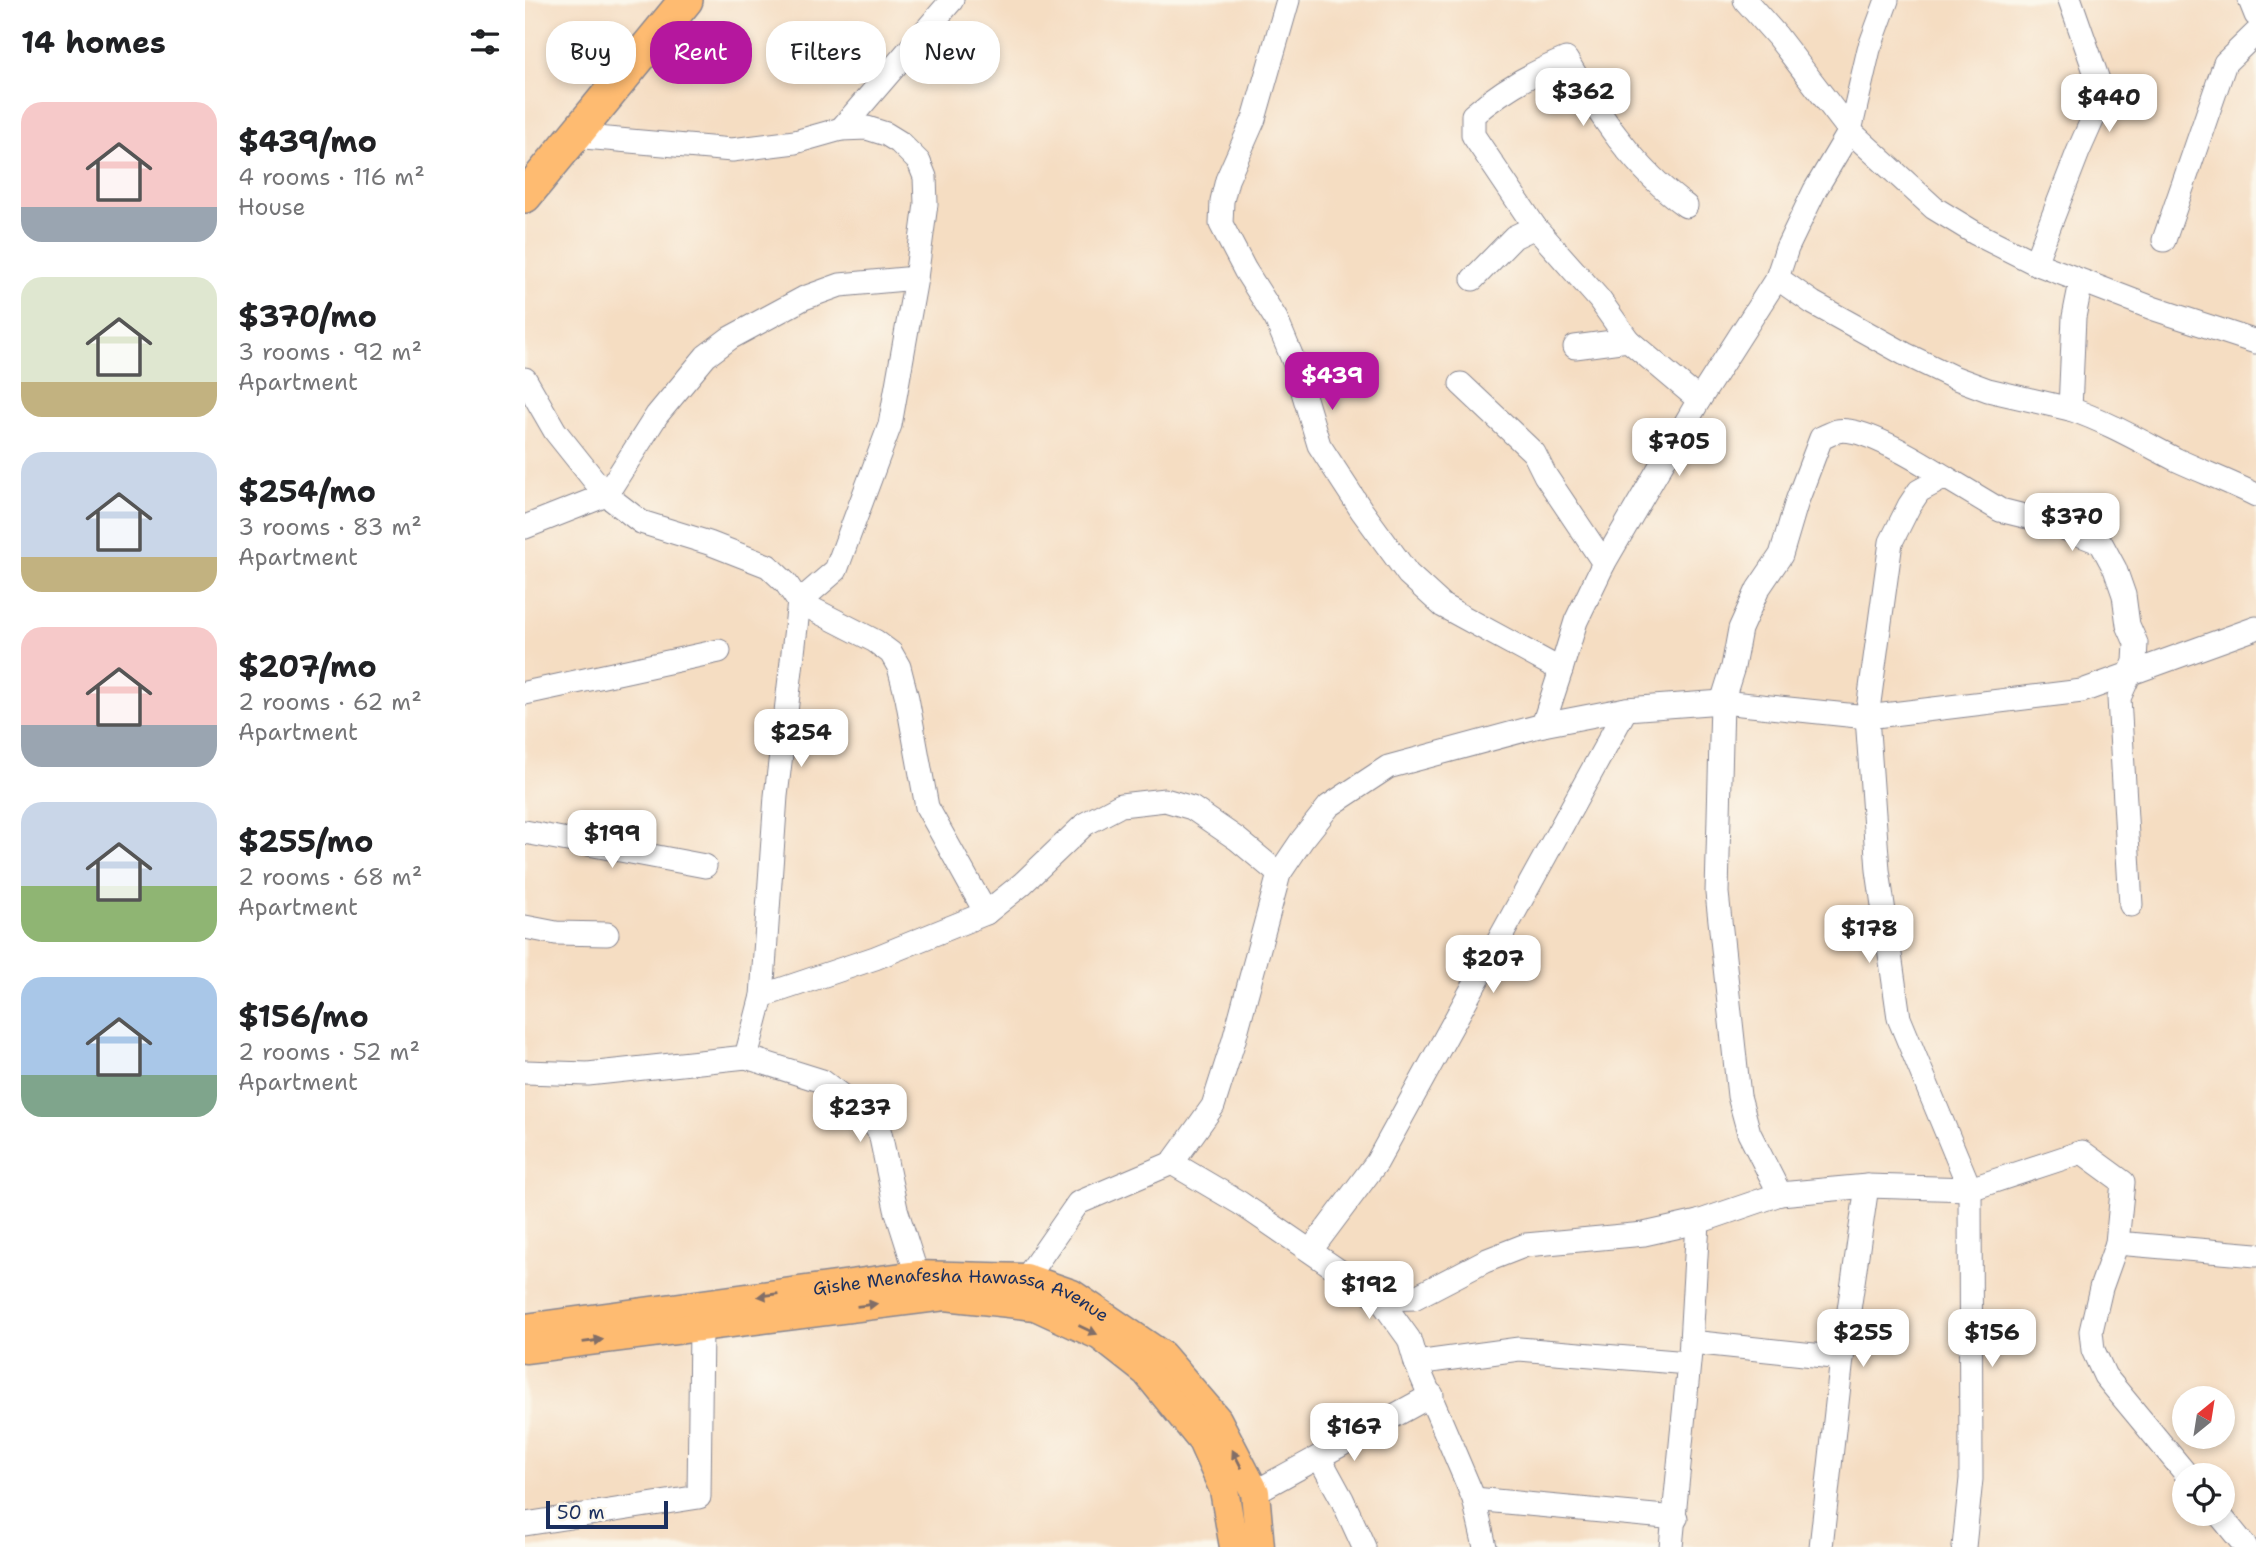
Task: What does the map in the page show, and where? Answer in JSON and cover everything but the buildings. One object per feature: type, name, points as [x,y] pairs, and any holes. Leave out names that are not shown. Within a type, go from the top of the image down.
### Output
[{"type":"highway","points":[[525,195],[686,0]]},
{"type":"main road","name":"Gishe Menafesha Hawassa Avenue","points":[[525,1328],[917,1275],[1026,1278],[1072,1294],[1217,1419],[1255,1492],[1260,1547]]},
{"type":"main road","name":"Gishe Menafesha Hawassa Avenue","points":[[525,1349],[945,1296],[1035,1306],[1154,1363],[1202,1441],[1224,1490],[1234,1547]]},
{"type":"street","points":[[841,128],[952,0]]},
{"type":"street","points":[[1288,0],[1255,119],[1227,180],[1222,201],[1221,224],[1245,270],[1276,319],[1294,362],[1319,445],[1408,574],[1443,606],[1561,670]]},
{"type":"street","points":[[1745,0],[1777,36],[1850,131],[1934,208],[1975,233],[2035,263],[2155,309],[2256,342]]},
{"type":"street","points":[[1543,725],[1576,621],[1604,563],[1699,400],[1777,278],[1787,248],[1815,190],[1850,131],[1869,49],[1887,0]]},
{"type":"street","points":[[2035,263],[2094,116],[2098,80],[2070,0]]},
{"type":"street","points":[[2251,0],[2256,15]]},
{"type":"street","points":[[2164,240],[2225,63],[2256,33]]},
{"type":"street","points":[[1686,206],[1645,171],[1593,103],[1566,59],[1546,67],[1495,96],[1473,115],[1473,135],[1535,227],[1599,299],[1628,340],[1699,400]]},
{"type":"street","points":[[573,136],[732,150],[795,142],[841,128],[867,128],[886,134],[899,142],[919,162],[925,177],[926,204],[916,278],[890,425],[836,570],[799,602],[776,796],[762,996],[746,1057]]},
{"type":"street","points":[[1473,279],[1514,237],[1535,227]]},
{"type":"street","points":[[525,527],[606,495],[657,415],[706,356],[730,338],[804,298],[840,285],[916,278]]},
{"type":"street","points":[[1777,278],[1813,303],[1953,377],[1988,390],[2093,416],[2179,461],[2221,477],[2256,495]]},
{"type":"street","points":[[2070,409],[2074,317],[2081,282]]},
{"type":"street","points":[[1575,347],[1628,340]]},
{"type":"street","points":[[525,379],[555,431],[606,495],[641,522],[709,543],[768,566],[786,583],[799,602],[875,641],[891,653],[899,667],[907,698],[927,807],[986,912]]},
{"type":"street","points":[[1461,384],[1534,453],[1545,475],[1604,563]]},
{"type":"street","points":[[1780,1194],[1749,1133],[1739,1096],[1717,893],[1722,702],[1733,667],[1740,629],[1758,589],[1781,555],[1797,501],[1821,438],[1839,430],[1869,436],[1894,446],[2000,510],[2048,522],[2101,543],[2115,569],[2124,596],[2128,625],[2136,643],[2135,662],[2119,698],[2131,905]]},
{"type":"street","points":[[1945,477],[1919,491],[1891,542],[1867,717],[1878,870],[1899,1018],[1970,1189],[1971,1479],[1964,1547]]},
{"type":"street","points":[[1026,1278],[1078,1203],[1172,1163],[1213,1106],[1234,1040],[1279,874],[1301,840],[1329,806],[1388,767],[1543,725],[1626,709],[1722,702],[1867,717],[1994,704],[2082,691],[2127,677],[2256,628]]},
{"type":"street","points":[[525,693],[719,652]]},
{"type":"street","points":[[1311,1250],[1377,1162],[1626,709]]},
{"type":"street","points":[[762,996],[875,958],[986,912],[1022,884],[1085,824],[1121,805],[1164,800],[1192,808],[1237,839],[1279,874]]},
{"type":"street","points":[[525,832],[705,866]]},
{"type":"street","points":[[525,927],[556,933],[607,934]]},
{"type":"street","points":[[525,1072],[588,1074],[746,1057],[822,1081],[867,1115],[880,1133],[896,1209],[917,1275]]},
{"type":"street","points":[[1380,1299],[1415,1298],[1485,1261],[1526,1245],[1644,1234],[1698,1222],[1780,1194],[1867,1186],[1970,1189],[2082,1152],[2123,1182],[2117,1243],[2101,1288],[2091,1331],[2093,1350],[2105,1376],[2177,1463]]},
{"type":"street","points":[[1172,1163],[1240,1202],[1380,1299],[1409,1339],[1416,1363],[1432,1395],[1474,1499],[1485,1547]]},
{"type":"street","points":[[1821,1547],[1842,1358],[1867,1186]]},
{"type":"street","points":[[1671,1547],[1676,1518],[1698,1222]]},
{"type":"street","points":[[2117,1243],[2256,1255]]},
{"type":"street","points":[[525,1524],[699,1497],[701,1326]]},
{"type":"street","points":[[1416,1363],[1519,1349],[1842,1358]]},
{"type":"street","points":[[1255,1492],[1432,1395]]},
{"type":"street","points":[[1319,1457],[1364,1547]]},
{"type":"street","points":[[1474,1499],[1676,1518]]},
{"type":"street","points":[[2229,1526],[2246,1547]]}]
